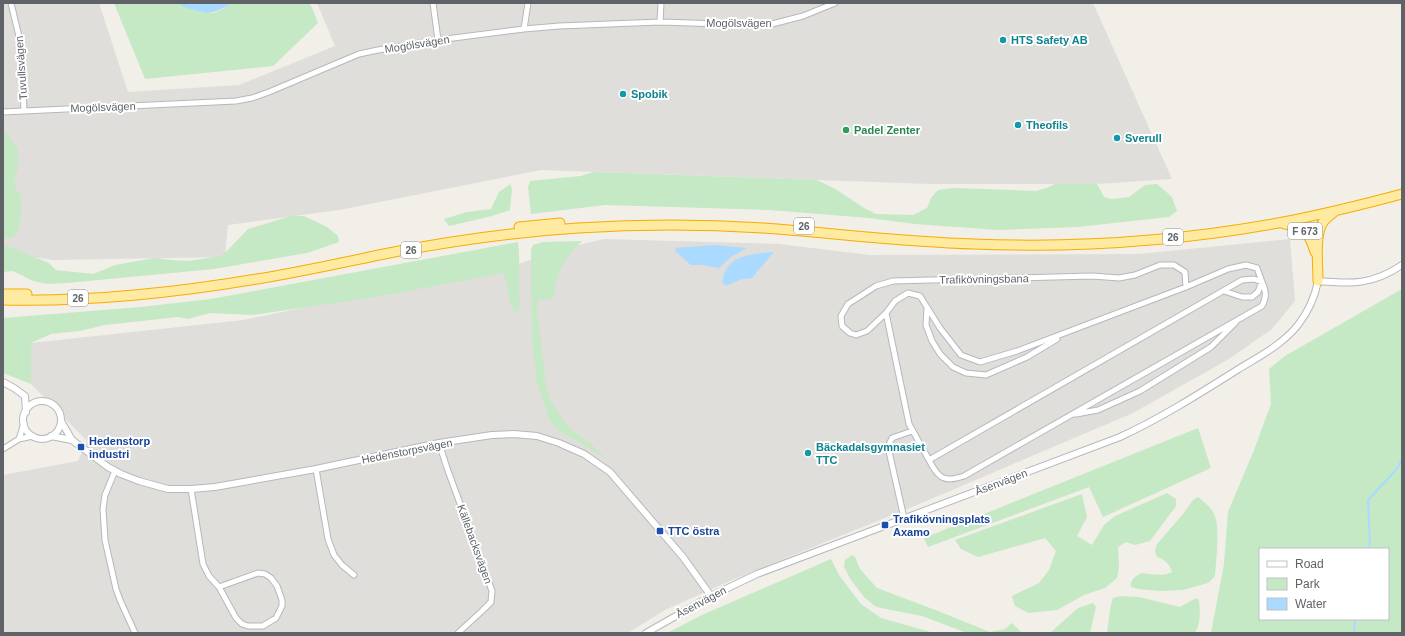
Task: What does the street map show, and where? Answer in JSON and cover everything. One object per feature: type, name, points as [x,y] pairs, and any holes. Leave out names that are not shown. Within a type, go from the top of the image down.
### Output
[{"type":"highway","name":"26","points":[[3,294],[98,292],[206,281],[257,273],[464,234],[538,225],[579,222],[680,220],[762,222],[975,240],[1109,238],[1180,232],[1274,218],[1333,207],[1402,189]]},
{"type":"highway","name":"26","points":[[3,300],[100,298],[208,287],[308,270],[464,240],[573,228],[615,226],[721,226],[975,244],[1042,245],[1109,243],[1181,237],[1275,223],[1335,211],[1402,194]]},
{"type":"highway","name":"F 673","points":[[1318,281],[1319,239],[1321,226],[1335,211]]},
{"type":"highway","name":"F 673","points":[[1275,223],[1296,226],[1305,231],[1312,240],[1318,259]]},
{"type":"street","name":"Tuvullsvägen","points":[[11,3],[21,45],[24,111]]},
{"type":"street","points":[[433,3],[438,40]]},
{"type":"street","points":[[524,29],[528,3]]},
{"type":"street","points":[[660,22],[661,3]]},
{"type":"street","name":"Mogölsvägen","points":[[3,112],[236,101],[252,98],[269,92],[359,54],[438,40],[524,29],[614,24],[660,22],[752,25],[772,24],[803,16],[835,3]]},
{"type":"street","name":"Trafikövningsbana","points":[[886,312],[909,424],[934,471],[942,479],[952,480],[964,476],[1262,306],[1265,300],[1266,290],[1257,268],[1246,265],[1228,269],[1186,287],[1017,351],[980,362],[961,355],[940,328],[920,296],[908,293],[895,301],[867,331],[856,335],[850,333],[842,326],[840,316],[848,304],[876,286],[893,281],[1092,276],[1119,278],[1135,275],[1160,265],[1174,265],[1185,272],[1186,287]]},
{"type":"street","points":[[1318,281],[1345,283],[1359,282],[1383,276],[1402,265]]},
{"type":"street","points":[[929,460],[1242,280],[1254,278],[1262,282],[1258,292],[1252,297],[1242,297],[1224,291]]},
{"type":"street","name":"Åsenvägen","points":[[646,633],[711,596],[764,571],[1120,437],[1167,414],[1281,341],[1298,325],[1305,314],[1316,292],[1318,281]]},
{"type":"street","name":"Trafikövningsbana","points":[[927,307],[926,325],[932,341],[940,354],[953,367],[966,373],[986,375],[1027,357],[1067,332]]},
{"type":"street","name":"Trafikövningsbana","points":[[1071,415],[1098,410],[1140,391],[1211,347],[1240,318]]},
{"type":"street","points":[[3,382],[25,396],[49,403],[57,408],[60,414],[61,421],[58,430],[51,436],[42,439],[33,436],[27,430],[24,423]]},
{"type":"street","points":[[19,440],[26,412],[25,396]]},
{"type":"street","points":[[26,412],[33,404],[43,401]]},
{"type":"street","name":"Hedenstorpsvägen","points":[[61,421],[72,440],[99,461],[115,471],[139,481],[168,489],[215,487],[316,470],[439,443],[492,435],[522,434],[537,436],[559,443],[584,454],[610,472],[683,557],[711,596]]},
{"type":"street","points":[[904,518],[888,447],[892,438],[912,431]]},
{"type":"street","points":[[3,449],[19,440],[33,436]]},
{"type":"street","points":[[51,436],[72,440]]},
{"type":"street","name":"Källebacksvägen","points":[[439,443],[492,591],[491,602],[458,633]]},
{"type":"street","points":[[316,470],[328,540],[334,555],[342,565],[354,575]]},
{"type":"street","points":[[115,471],[105,495],[103,509],[106,540],[116,588],[135,633]]},
{"type":"street","points":[[191,489],[203,564],[209,576],[219,587],[236,618],[242,624],[248,626],[263,626],[276,618],[282,606],[282,600],[277,586],[271,578],[265,574],[258,573],[219,587]]},
{"type":"shaded area","points":[[3,3],[99,3],[128,92],[239,85],[335,46],[317,3],[1093,3],[1172,179],[1097,184],[930,184],[541,170],[339,210],[228,225],[225,257],[53,260],[19,255],[3,244]]},
{"type":"shaded area","points":[[604,239],[779,244],[870,255],[1139,254],[1290,239],[1295,301],[1272,329],[1229,359],[1133,413],[917,505],[732,580],[665,610],[628,633],[3,633],[3,475],[78,461],[87,441],[31,384],[31,343],[243,320],[515,265],[578,245]]},
{"type":"green space","points":[[114,3],[180,3],[183,7],[213,13],[232,3],[310,3],[318,23],[273,66],[145,79]]},
{"type":"green space","points":[[3,129],[18,149],[18,168],[14,180],[16,189],[20,194],[22,201],[19,228],[15,236],[3,239]]},
{"type":"green space","points":[[593,172],[817,180],[837,190],[876,214],[913,215],[927,208],[931,198],[938,190],[954,188],[1036,191],[1055,184],[1097,184],[1104,197],[1111,199],[1129,197],[1145,185],[1157,184],[1172,197],[1177,211],[1169,217],[1077,227],[999,230],[915,224],[869,218],[769,210],[605,205],[531,214],[528,187],[530,181],[581,176]]},
{"type":"green space","points":[[510,184],[512,189],[510,210],[492,216],[449,226],[444,219],[467,212],[491,209],[499,192]]},
{"type":"green space","points":[[291,216],[304,216],[327,227],[338,236],[339,242],[307,253],[214,269],[67,283],[47,284],[33,281],[13,271],[3,272],[3,244],[49,263],[56,270],[93,274],[115,265],[155,258],[188,261],[221,256],[248,229]]},
{"type":"green space","points":[[582,241],[569,255],[559,273],[553,299],[538,300],[537,311],[546,385],[550,400],[568,427],[590,443],[607,460],[559,431],[550,421],[537,383],[532,343],[531,250],[533,245],[543,242]]},
{"type":"green space","points":[[518,242],[520,304],[518,312],[514,312],[511,307],[504,273],[370,298],[253,315],[210,313],[188,319],[178,317],[105,325],[80,331],[51,334],[31,343],[31,384],[3,373],[3,318],[141,307],[211,299]]},
{"type":"green space","points":[[1402,289],[1402,633],[1211,633],[1224,564],[1228,512],[1254,450],[1271,404],[1269,369],[1285,356]]},
{"type":"green space","points":[[1198,428],[1211,468],[1103,517],[1089,487],[928,547],[924,538]]},
{"type":"green space","points":[[1167,493],[1176,499],[1176,506],[1150,541],[1135,545],[1126,542],[1118,547],[1119,567],[1117,578],[1105,588],[1084,595],[1057,610],[1028,613],[1015,606],[1012,596],[1039,583],[1049,570],[1056,551],[1045,538],[978,557],[961,549],[955,540],[1082,494],[1087,517],[1077,536],[1092,545],[1104,525],[1115,516]]},
{"type":"green space","points":[[1198,497],[1208,505],[1215,516],[1217,546],[1215,576],[1208,583],[1183,590],[1160,591],[1131,587],[1132,580],[1141,573],[1161,575],[1172,572],[1166,562],[1157,557],[1155,551],[1157,544],[1193,500]]},
{"type":"green space","points":[[852,555],[855,557],[860,569],[877,588],[990,632],[1005,629],[1012,623],[1022,633],[967,633],[922,616],[876,607],[864,597],[851,580],[844,567],[845,560]]},
{"type":"green space","points":[[831,559],[839,575],[861,604],[881,618],[934,633],[667,633],[702,615]]},
{"type":"green space","points":[[1121,596],[1139,597],[1180,607],[1196,598],[1199,600],[1200,609],[1197,629],[1195,633],[1107,633],[1113,598]]},
{"type":"green space","points":[[1093,603],[1096,607],[1090,633],[1050,633],[1078,608]]},
{"type":"water","points":[[180,3],[232,3],[213,12],[203,12],[183,7]]},
{"type":"water","points":[[714,245],[747,248],[731,257],[719,268],[691,265],[676,252],[675,248]]},
{"type":"water","points":[[774,252],[752,278],[742,279],[726,286],[722,282],[726,270],[735,260],[747,255]]},
{"type":"waterway","points":[[1368,548],[1370,545],[1368,500],[1396,470],[1402,460]]},
{"type":"waterway","points":[[1354,633],[1355,620]]},
{"type":"place","name":"HTS Safety AB","points":[[1003,40]]},
{"type":"place","name":"Spobik","points":[[623,94]]},
{"type":"place","name":"Theofils","points":[[1018,125]]},
{"type":"place","name":"Padel Zenter","points":[[846,130]]},
{"type":"place","name":"Sverull","points":[[1117,138]]},
{"type":"place","name":"Hedenstorp industri","points":[[81,447]]},
{"type":"place","name":"Bäckadalsgymnasiet TTC","points":[[808,453]]},
{"type":"place","name":"Trafikövningsplats Axamo","points":[[885,525]]},
{"type":"place","name":"TTC östra","points":[[660,531]]}]
